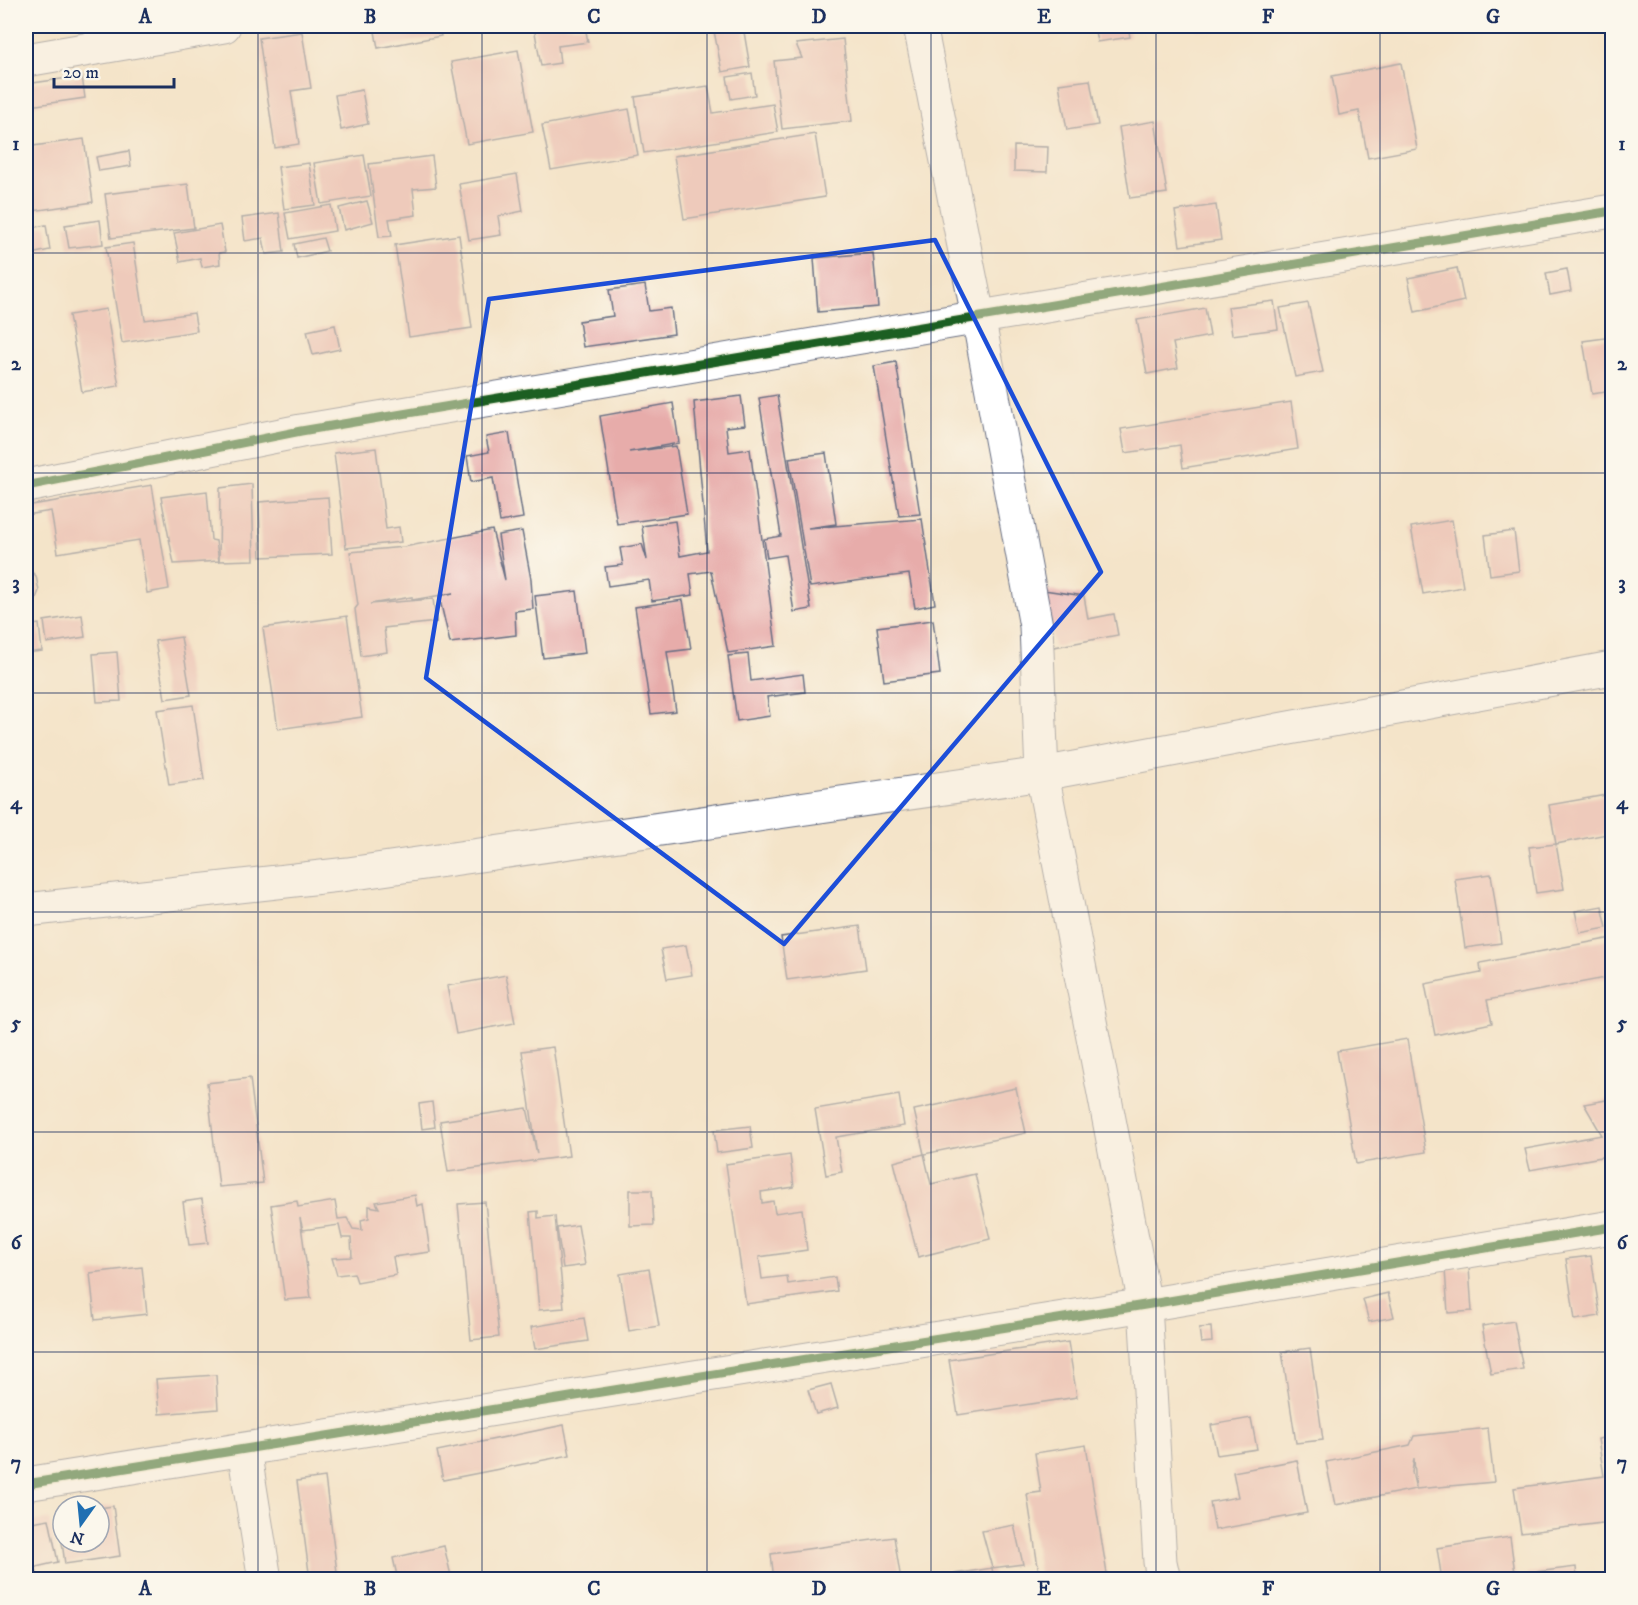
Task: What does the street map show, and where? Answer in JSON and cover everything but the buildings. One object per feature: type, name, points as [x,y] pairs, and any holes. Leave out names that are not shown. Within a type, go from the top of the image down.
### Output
[{"type":"street","points":[[26,60],[224,26]]},
{"type":"street","points":[[920,26],[978,316],[1036,626],[1042,774],[1145,1305],[1160,1562],[1164,1580]]},
{"type":"street","points":[[26,486],[302,431],[1612,211]]},
{"type":"street","points":[[26,910],[348,874],[1042,774],[1612,668]]},
{"type":"street","points":[[26,1484],[1145,1305],[1612,1227]]},
{"type":"street","points":[[244,1450],[265,1580]]},
{"type":"highlighted area","points":[[935,240],[1101,572],[784,944],[426,678],[489,299]]},
{"type":"cycle path","points":[[26,486],[301,431],[1612,211]]},
{"type":"cycle path","points":[[26,1484],[1145,1305],[1612,1227]]}]
